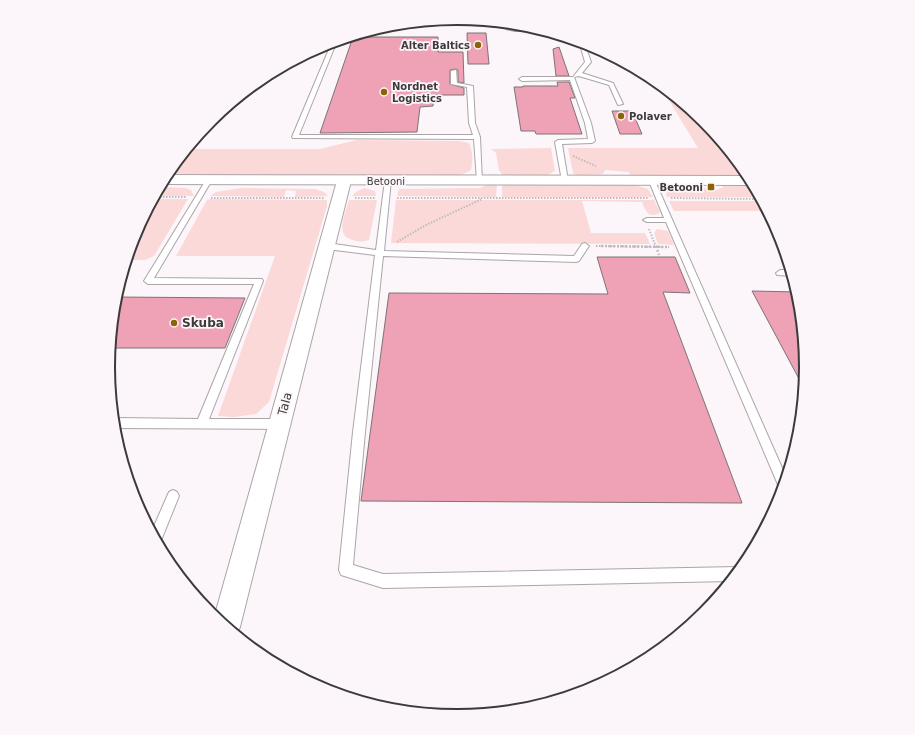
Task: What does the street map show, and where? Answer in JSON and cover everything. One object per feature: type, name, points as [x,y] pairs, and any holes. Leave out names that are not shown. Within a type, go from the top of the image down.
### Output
[{"type":"street","name":"Betooni","points":[[171,180],[209,180],[342,189],[388,180],[745,181]]},
{"type":"street","name":"Tala","points":[[228,621],[342,189]]},
{"type":"lane","points":[[332,49],[296,137],[477,138]]},
{"type":"lane","points":[[522,79],[572,78],[579,74],[588,62],[583,49]]},
{"type":"lane","points":[[454,71],[454,84],[470,86],[472,122],[477,138],[480,181]]},
{"type":"lane","points":[[579,74],[611,84],[620,104]]},
{"type":"lane","points":[[565,181],[558,142],[592,141],[588,123],[572,78]]},
{"type":"lane","points":[[202,424],[259,281],[148,281],[209,180]]},
{"type":"lane","points":[[388,180],[346,570],[383,581],[730,574]]},
{"type":"lane","points":[[652,181],[782,479]]},
{"type":"lane","points":[[648,224],[669,220]]},
{"type":"lane","points":[[327,246],[379,253],[576,259],[585,246]]},
{"type":"lane","points":[[780,273],[786,273]]},
{"type":"lane","points":[[120,423],[280,424]]},
{"type":"lane","points":[[158,533],[173,496]]},
{"type":"path","points":[[559,151],[598,167]]},
{"type":"path","points":[[160,197],[199,198],[342,189],[385,198],[756,199]]},
{"type":"path","points":[[379,253],[426,225],[484,198]]},
{"type":"path","points":[[648,224],[659,254]]},
{"type":"path","points":[[585,246],[680,247]]},
{"type":"shaded area","points":[[667,97],[700,125],[742,177],[630,175],[629,172],[605,170],[603,174],[578,176],[573,173],[568,148],[698,148]]},
{"type":"shaded area","points":[[357,140],[460,141],[469,143],[472,163],[471,170],[459,176],[174,176],[194,149],[320,149]]},
{"type":"shaded area","points":[[551,148],[555,171],[543,177],[504,177],[499,170],[496,153],[491,149]]},
{"type":"shaded area","points":[[489,184],[497,184],[496,197],[397,196],[399,189],[480,188]]},
{"type":"shaded area","points":[[502,185],[635,185],[648,189],[653,197],[502,197]]},
{"type":"shaded area","points":[[679,185],[700,186],[701,188],[718,190],[723,188],[722,186],[745,185],[747,185],[755,197],[667,197],[667,191],[669,189]]},
{"type":"shaded area","points":[[167,187],[185,188],[191,190],[194,196],[161,196]]},
{"type":"shaded area","points":[[241,188],[315,189],[324,192],[328,196],[295,197],[296,191],[286,190],[284,197],[210,196],[216,192]]},
{"type":"shaded area","points":[[364,188],[375,191],[376,196],[352,196],[356,192]]},
{"type":"shaded area","points":[[159,199],[188,199],[154,256],[145,260],[132,260],[141,236]]},
{"type":"shaded area","points":[[207,200],[327,200],[327,206],[269,402],[256,414],[234,417],[218,416],[275,256],[176,256]]},
{"type":"shaded area","points":[[349,200],[377,200],[369,240],[353,240],[346,236],[343,232],[342,227],[344,216]]},
{"type":"shaded area","points":[[396,200],[654,200],[660,212],[655,215],[649,214],[642,202],[582,201],[591,233],[645,233],[650,244],[391,243]]},
{"type":"shaded area","points":[[669,201],[757,201],[762,211],[674,211]]},
{"type":"shaded area","points":[[657,229],[668,231],[674,245],[658,244],[654,233]]},
{"type":"building","name":"Alter Baltics","points":[[467,33],[486,33],[489,64],[468,64]]},
{"type":"building","name":"Nordnet Logistics","points":[[369,37],[438,37],[438,52],[463,52],[464,83],[458,82],[458,70],[456,69],[450,70],[450,84],[464,88],[464,95],[434,95],[433,106],[420,107],[417,132],[320,133],[351,42]]},
{"type":"building","points":[[559,47],[569,76],[556,76],[553,49]]},
{"type":"building","points":[[557,82],[569,82],[575,98],[570,98],[582,134],[536,134],[535,131],[521,131],[514,87],[558,86]]},
{"type":"building","points":[[612,111],[632,111],[642,134],[620,134]]},
{"type":"building","points":[[597,257],[675,257],[690,293],[663,292],[742,503],[361,501],[389,293],[608,294]]},
{"type":"building","points":[[752,291],[791,292],[797,323],[799,380]]},
{"type":"building","name":"Skuba","points":[[123,297],[245,298],[225,348],[116,348],[118,323]]},
{"type":"place","name":"Alter Baltics","points":[[478,45]]},
{"type":"place","name":"Nordnet Logistics","points":[[384,92]]},
{"type":"place","name":"Polaver","points":[[621,116]]},
{"type":"place","name":"Betooni","points":[[711,187]]},
{"type":"place","name":"Skuba","points":[[174,323]]}]
